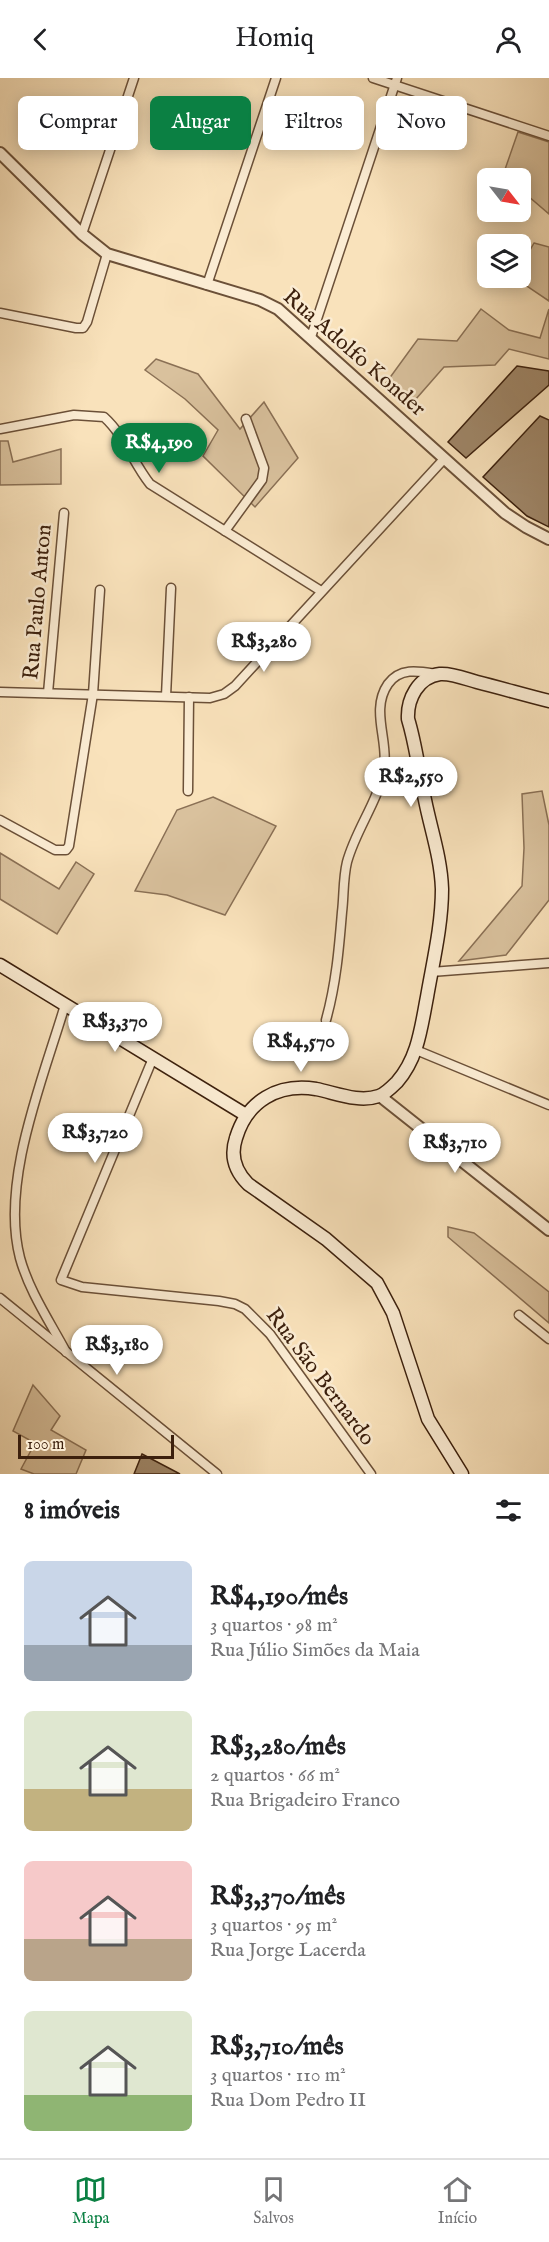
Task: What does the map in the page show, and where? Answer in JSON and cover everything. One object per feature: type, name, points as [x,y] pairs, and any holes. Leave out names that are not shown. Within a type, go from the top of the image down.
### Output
[{"type":"main road","points":[[462,1474],[428,1419],[393,1313],[377,1283],[326,1239],[240,1176],[233,1153],[237,1134],[246,1115],[258,1101],[271,1093],[288,1089],[316,1089],[366,1098],[380,1096],[396,1082],[416,1050],[441,907],[440,867],[408,710],[414,691],[430,677],[441,674],[465,678],[549,701]]},
{"type":"main road","points":[[0,965],[246,1115]]},
{"type":"street","points":[[82,234],[134,78]]},
{"type":"street","points":[[207,285],[276,78]]},
{"type":"street","points":[[373,78],[395,81],[549,136]]},
{"type":"street","points":[[311,337],[395,81]]},
{"type":"street","name":"Rua Adolfo Konder","points":[[0,153],[82,234],[107,255],[269,304],[311,337],[511,517],[549,539]]},
{"type":"street","points":[[0,313],[76,328],[83,327],[87,322],[107,255]]},
{"type":"street","points":[[0,429],[74,415],[104,417],[122,436],[140,472],[150,484],[321,591]]},
{"type":"street","points":[[225,531],[262,480],[264,468],[246,419]]},
{"type":"street","points":[[0,692],[210,698],[229,691],[444,459]]},
{"type":"street","name":"Rua Paulo Anton","points":[[48,693],[64,513]]},
{"type":"street","points":[[166,696],[171,588]]},
{"type":"street","points":[[0,820],[55,850],[66,850],[69,846],[93,694],[100,590]]},
{"type":"street","points":[[326,1020],[336,983],[348,861],[379,789],[384,765],[385,754],[379,711],[381,697],[391,680],[403,672],[418,670],[441,674]]},
{"type":"street","points":[[188,791],[189,697]]},
{"type":"street","points":[[431,972],[549,963]]},
{"type":"street","points":[[65,1005],[21,1155],[15,1214],[20,1257],[26,1274],[66,1352]]},
{"type":"street","points":[[416,1050],[549,1105]]},
{"type":"street","name":"Rua São Bernardo","points":[[153,1058],[61,1280],[82,1287],[219,1301],[235,1304],[245,1309],[270,1334],[370,1474]]},
{"type":"street","points":[[380,1096],[549,1230]]},
{"type":"street","points":[[0,1300],[217,1474]]},
{"type":"street","points":[[519,1315],[549,1339]]},
{"type":"shaded area","points":[[518,132],[549,142],[549,214],[531,199],[531,168],[505,168]]},
{"type":"shaded area","points":[[534,243],[549,247],[549,301],[530,288],[531,248]]},
{"type":"shaded area","points":[[481,309],[509,330],[540,338],[549,309],[549,359],[509,349],[495,365],[444,367],[408,408],[386,383],[418,339],[457,341]]},
{"type":"shaded area","points":[[156,359],[198,374],[240,429],[264,402],[298,458],[255,507],[203,456],[218,430],[185,399],[145,370]]},
{"type":"shaded area","points":[[0,441],[8,441],[13,462],[61,449],[61,484],[0,485]]},
{"type":"shaded area","points":[[542,791],[549,825],[549,900],[506,955],[459,961],[522,886],[524,848],[522,794]]},
{"type":"shaded area","points":[[213,797],[276,826],[225,915],[167,895],[135,891],[177,810]]},
{"type":"shaded area","points":[[0,853],[59,889],[76,862],[94,874],[57,934],[0,899]]},
{"type":"shaded area","points":[[448,1227],[474,1233],[549,1292],[549,1323],[448,1237]]},
{"type":"shaded area","points":[[33,1385],[60,1416],[51,1430],[86,1450],[76,1474],[34,1474],[21,1469],[35,1443],[13,1431]]},
{"type":"building","points":[[517,366],[549,371],[549,385],[466,458],[448,442]]},
{"type":"building","points":[[540,416],[549,420],[549,527],[527,516],[483,477]]},
{"type":"building","points":[[142,1454],[180,1474],[134,1474]]}]
